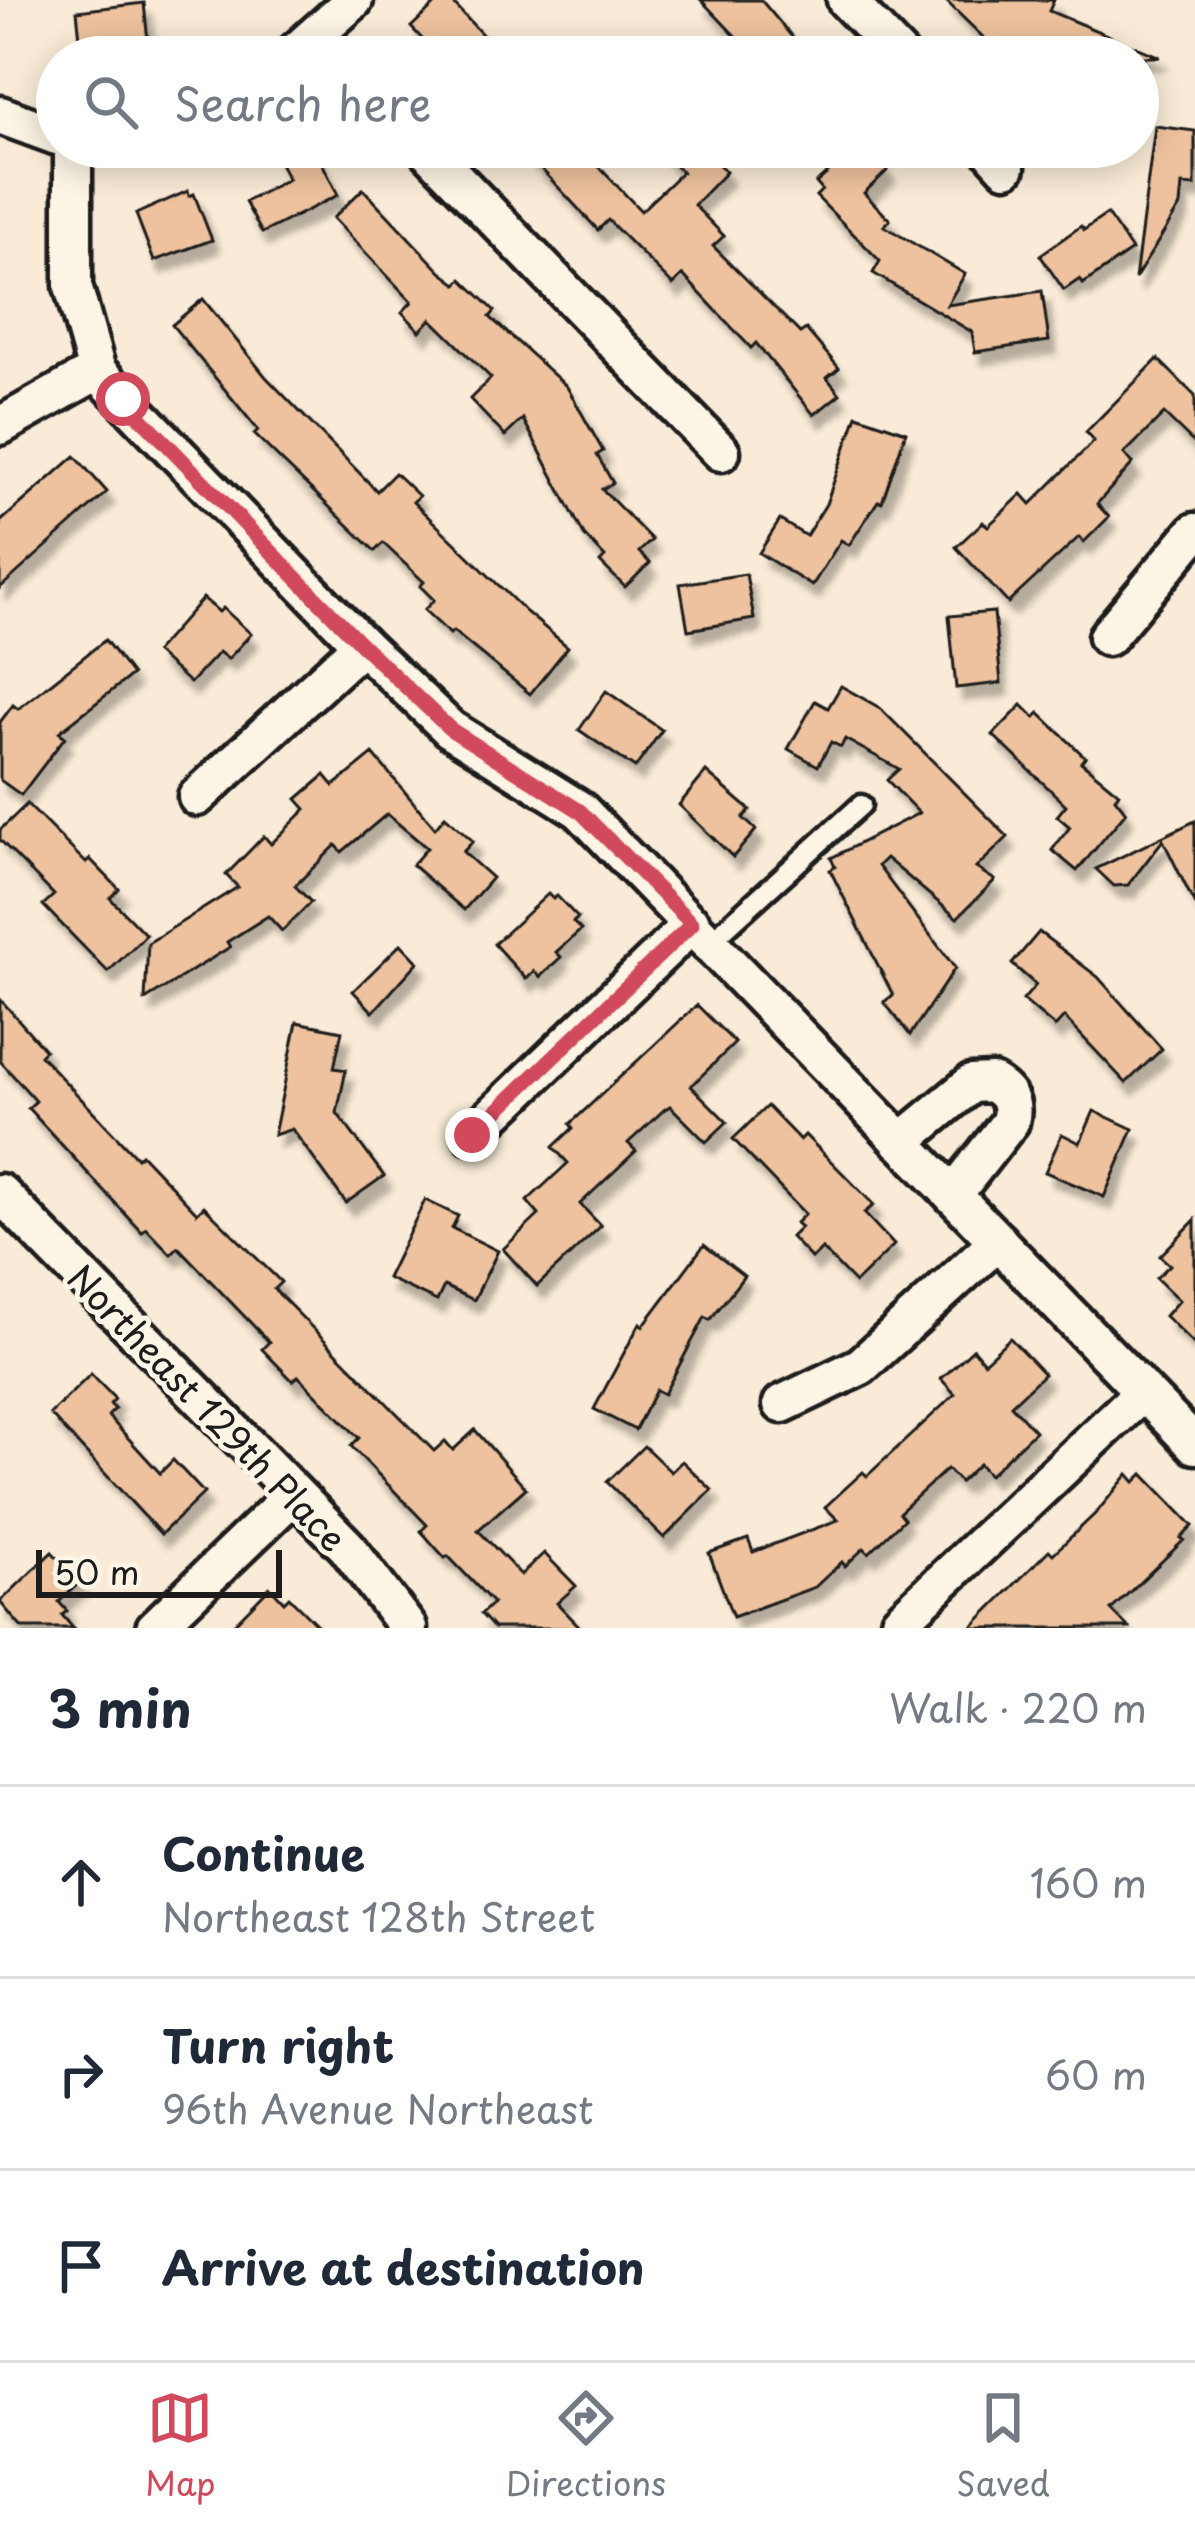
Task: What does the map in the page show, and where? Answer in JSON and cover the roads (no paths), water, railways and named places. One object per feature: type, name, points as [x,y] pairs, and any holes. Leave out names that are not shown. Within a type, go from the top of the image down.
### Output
[{"type":"street","points":[[326,36],[354,0]]},
{"type":"street","points":[[846,0],[881,36]]},
{"type":"street","points":[[0,115],[36,128]]},
{"type":"street","points":[[74,168],[73,286],[97,371],[362,645],[450,729],[580,811],[1195,1445]]},
{"type":"street","points":[[445,168],[721,452]]},
{"type":"street","points":[[0,425],[97,371]]},
{"type":"street","points":[[1107,637],[1195,532]]},
{"type":"street","points":[[197,797],[362,645]]},
{"type":"street","points":[[472,1135],[700,933]]},
{"type":"street","points":[[901,1142],[971,1084],[992,1083],[1007,1094],[1010,1122],[953,1195]]},
{"type":"street","name":"Northeast 129th Place","points":[[1,1196],[347,1547],[408,1628]]},
{"type":"street","points":[[782,1404],[861,1366],[998,1241]]},
{"type":"street","points":[[900,1621],[1143,1391]]},
{"type":"street","points":[[155,1628],[294,1494]]},
{"type":"lane","points":[[700,933],[860,805]]}]
